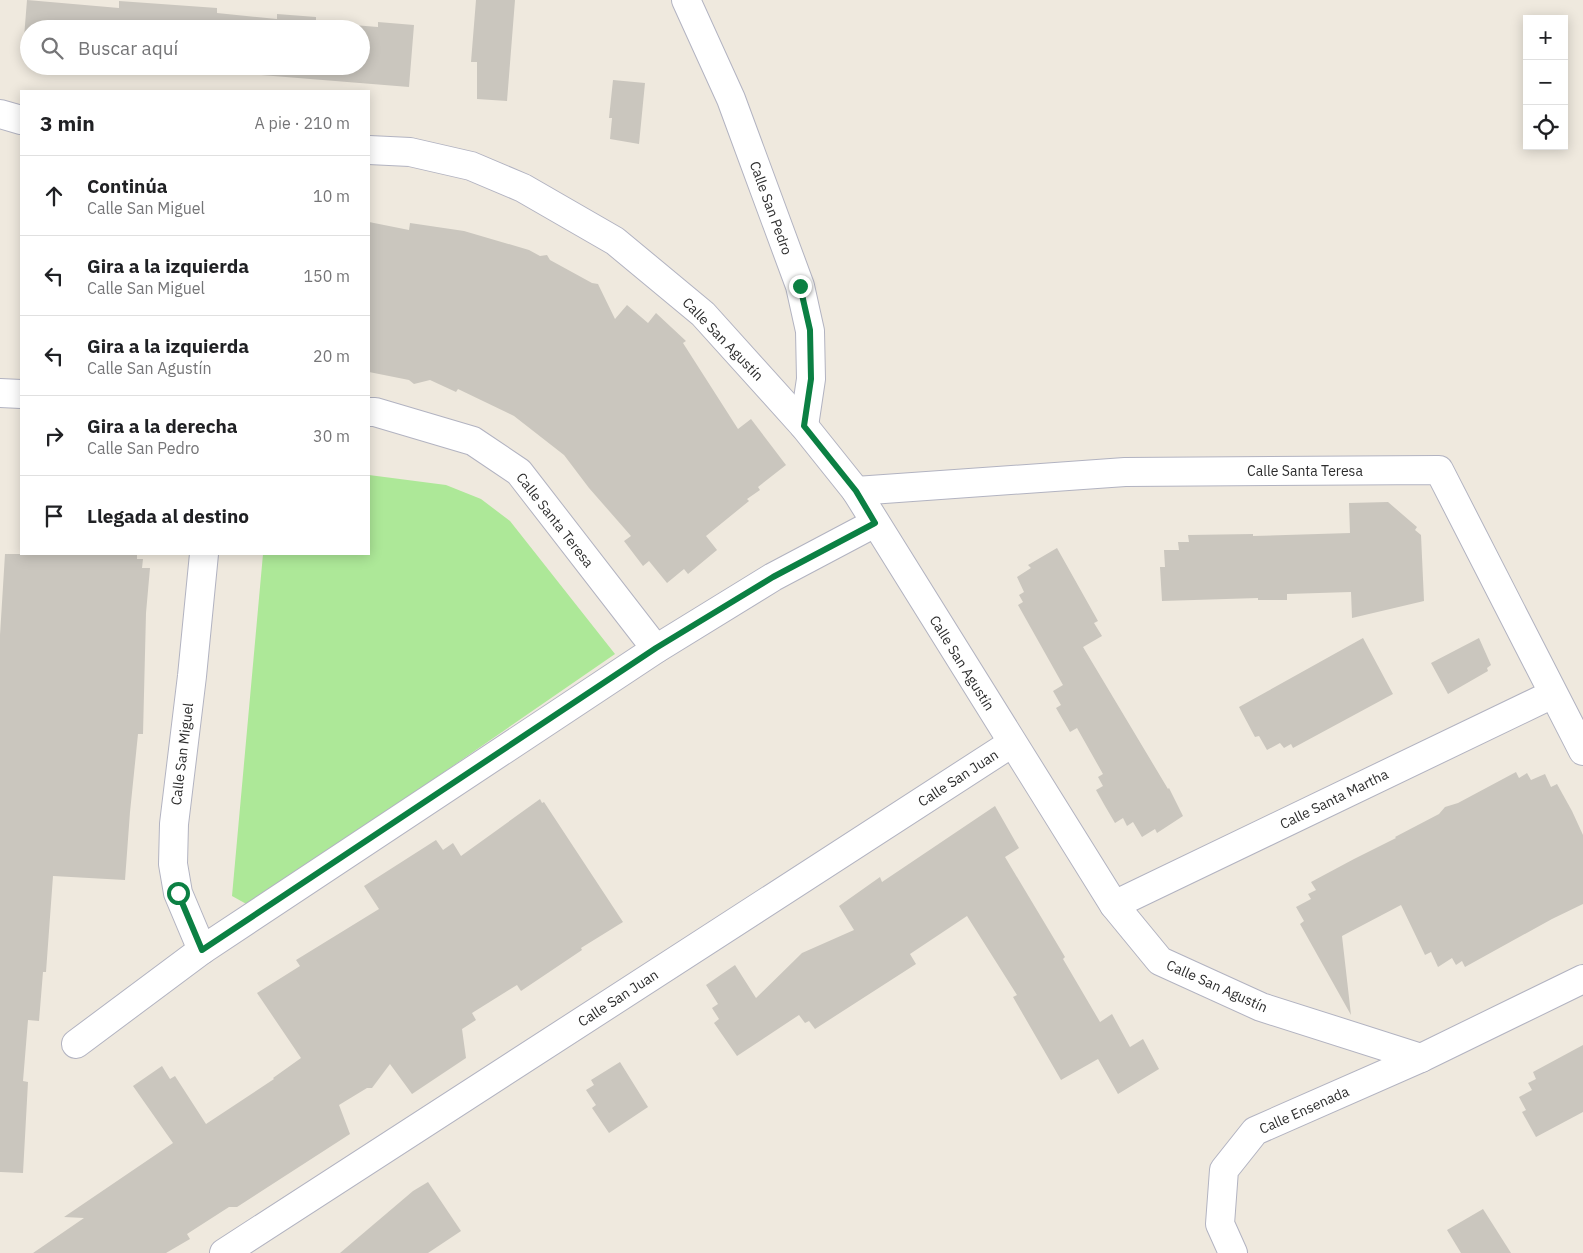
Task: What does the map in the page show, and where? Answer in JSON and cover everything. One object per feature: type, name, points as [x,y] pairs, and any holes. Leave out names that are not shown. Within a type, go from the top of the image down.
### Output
[{"type":"street","name":"Calle San Pedro","points":[[686,0],[731,99],[800,286],[810,330],[811,379],[804,426]]},
{"type":"street","points":[[0,114],[20,120]]},
{"type":"street","points":[[0,136],[20,134]]},
{"type":"street","name":"Calle San Agustín","points":[[370,150],[410,152],[471,166],[523,188],[615,241],[702,314],[804,426],[856,491],[1114,904],[1160,961],[1261,1007],[1420,1058]]},
{"type":"street","points":[[0,393],[20,394]]},
{"type":"street","name":"Calle Santa Teresa","points":[[370,412],[473,441],[519,472],[656,648]]},
{"type":"street","name":"Calle Santa Teresa","points":[[856,491],[1125,472],[1439,470],[1583,751]]},
{"type":"street","points":[[76,1044],[202,950],[656,648],[773,577],[875,523]]},
{"type":"street","name":"Calle San Miguel","points":[[202,950],[178,893],[172,864],[174,824],[192,676],[204,555]]},
{"type":"street","name":"Calle Santa Martha","points":[[1114,904],[1553,694]]},
{"type":"street","name":"Calle San Juan","points":[[224,1253],[1012,743]]},
{"type":"street","points":[[1420,1058],[1583,979]]},
{"type":"street","name":"Calle Ensenada","points":[[1233,1253],[1220,1224],[1224,1170],[1255,1131],[1420,1058]]},
{"type":"green space","points":[[370,475],[446,485],[481,499],[510,521],[615,654],[250,906],[232,896],[263,555],[370,555]]},
{"type":"building","points":[[27,0],[119,8],[119,1],[217,8],[217,13],[277,19],[277,14],[316,17],[316,20],[25,20]]},
{"type":"building","points":[[476,0],[515,0],[507,101],[477,99],[477,62],[471,62]]},
{"type":"building","points":[[378,22],[414,25],[409,87],[261,75],[370,75],[370,26],[378,27]]},
{"type":"building","points":[[613,80],[645,83],[639,144],[610,139],[612,118],[609,118]]},
{"type":"building","points":[[370,222],[409,230],[410,223],[464,231],[529,250],[540,256],[547,255],[550,260],[592,283],[598,284],[615,319],[627,305],[648,323],[656,313],[686,341],[683,343],[738,429],[751,419],[786,465],[758,487],[760,490],[747,499],[749,501],[706,536],[717,550],[688,574],[684,569],[667,583],[649,561],[643,566],[624,541],[631,536],[589,488],[564,455],[514,416],[458,389],[456,392],[430,380],[414,384],[409,380],[370,372]]},
{"type":"building","points":[[1388,502],[1417,527],[1415,530],[1421,535],[1424,601],[1352,618],[1351,592],[1287,594],[1287,600],[1258,600],[1258,598],[1162,601],[1160,567],[1165,567],[1164,550],[1179,550],[1178,542],[1189,542],[1188,535],[1253,534],[1253,536],[1350,533],[1349,503]]},
{"type":"building","points":[[1057,548],[1098,621],[1094,623],[1102,636],[1083,647],[1169,788],[1183,816],[1157,833],[1155,829],[1142,837],[1133,822],[1127,826],[1123,818],[1115,823],[1096,790],[1103,786],[1098,777],[1103,774],[1077,728],[1070,732],[1056,708],[1061,705],[1053,691],[1063,685],[1018,605],[1023,602],[1019,595],[1024,592],[1017,577],[1031,568],[1028,565]]},
{"type":"building","points":[[5,554],[137,555],[137,559],[143,559],[142,568],[150,568],[146,613],[143,734],[138,734],[125,880],[53,876],[46,972],[43,972],[39,1021],[28,1020],[23,1081],[28,1082],[23,1173],[0,1172],[0,635]]},
{"type":"building","points":[[1363,638],[1393,694],[1293,748],[1291,744],[1284,748],[1280,743],[1267,750],[1259,736],[1255,737],[1239,707]]},
{"type":"building","points":[[1479,638],[1491,665],[1487,668],[1488,671],[1448,694],[1431,663]]},
{"type":"building","points":[[1516,772],[1519,778],[1527,773],[1531,780],[1545,774],[1551,787],[1557,784],[1572,811],[1583,835],[1583,904],[1465,967],[1462,961],[1456,965],[1452,958],[1438,967],[1431,952],[1425,955],[1401,905],[1342,936],[1351,1015],[1300,924],[1304,921],[1296,907],[1311,899],[1308,894],[1316,890],[1311,882],[1439,814],[1445,807],[1458,803]]},
{"type":"building","points":[[540,799],[542,803],[544,802],[623,922],[581,948],[582,950],[521,991],[517,985],[472,1013],[476,1020],[462,1029],[466,1058],[412,1094],[390,1064],[372,1088],[367,1088],[339,1105],[350,1134],[237,1207],[229,1207],[187,1234],[190,1239],[166,1253],[33,1253],[84,1218],[64,1217],[173,1143],[133,1086],[162,1066],[170,1079],[175,1076],[206,1124],[274,1079],[301,1058],[257,993],[300,966],[296,960],[379,909],[364,886],[436,840],[443,850],[453,843],[461,856]]},
{"type":"building","points":[[995,806],[1019,848],[1005,857],[1065,957],[1063,959],[1100,1022],[1112,1014],[1130,1047],[1143,1039],[1159,1069],[1118,1094],[1098,1059],[1061,1080],[1013,997],[1017,995],[967,916],[910,954],[916,964],[815,1029],[809,1021],[805,1023],[799,1015],[737,1056],[714,1023],[719,1019],[712,1008],[718,1004],[706,985],[735,965],[756,998],[802,953],[854,930],[839,906],[880,877],[882,882]]},
{"type":"building","points":[[1583,1045],[1583,1112],[1536,1137],[1522,1112],[1526,1110],[1519,1097],[1532,1090],[1528,1083],[1536,1079],[1533,1072]]},
{"type":"building","points":[[620,1062],[648,1107],[609,1133],[592,1108],[596,1105],[586,1090],[594,1085],[591,1080]]},
{"type":"building","points":[[428,1182],[461,1231],[428,1253],[340,1253],[413,1191]]},
{"type":"building","points":[[1483,1209],[1511,1253],[1461,1253],[1447,1230]]},
{"type":"route","points":[[178,893],[202,950],[656,648],[773,577],[875,523],[856,491],[804,426],[811,379],[810,330],[800,286]]}]
